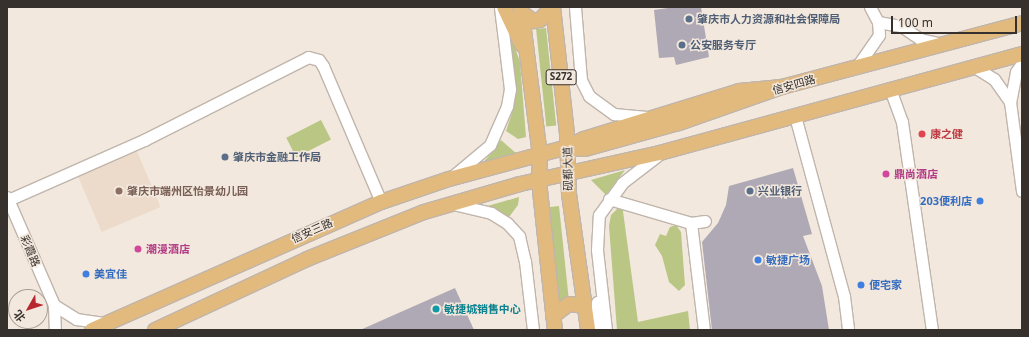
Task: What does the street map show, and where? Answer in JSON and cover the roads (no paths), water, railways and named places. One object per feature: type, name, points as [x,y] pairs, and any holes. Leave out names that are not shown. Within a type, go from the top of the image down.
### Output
[{"type":"main road","points":[[504,7],[529,62]]},
{"type":"main road","points":[[521,10],[532,21],[540,20],[552,7]]},
{"type":"main road","name":"砚都大道","points":[[552,7],[568,148],[567,175],[588,330]]},
{"type":"main road","name":"S272","points":[[521,10],[540,155],[539,181],[555,330]]},
{"type":"main road","name":"信安四路","points":[[568,148],[585,149],[679,123],[782,87],[1022,23]]},
{"type":"main road","points":[[161,328],[307,259],[424,212],[539,181],[660,153],[973,66],[1022,54]]},
{"type":"main road","points":[[568,148],[584,139],[739,91],[782,87]]},
{"type":"main road","points":[[679,123],[685,146]]},
{"type":"main road","name":"信安三路","points":[[92,330],[381,202],[449,179],[568,148]]},
{"type":"main road","points":[[418,189],[424,212]]},
{"type":"main road","points":[[553,316],[569,304],[585,306]]},
{"type":"street","points":[[449,179],[490,145],[507,106],[510,89],[500,7]]},
{"type":"street","points":[[575,7],[581,80],[589,96],[614,114],[655,117]]},
{"type":"street","points":[[856,68],[879,35],[878,22],[870,7]]},
{"type":"street","points":[[878,22],[901,26],[920,40],[943,45]]},
{"type":"street","points":[[8,198],[144,140],[308,57],[319,60],[323,66],[381,202]]},
{"type":"street","points":[[1022,63],[1016,72],[1010,102],[1019,151],[1022,191]]},
{"type":"street","points":[[973,66],[994,79],[1010,102]]},
{"type":"street","points":[[890,89],[902,122],[932,330]]},
{"type":"street","points":[[795,116],[844,296],[848,330]]},
{"type":"street","points":[[606,330],[597,233],[600,215],[609,199],[622,183],[660,153]]},
{"type":"street","name":"彩霞路","points":[[8,198],[54,305]]},
{"type":"street","points":[[609,199],[691,223],[705,221]]},
{"type":"street","points":[[453,204],[491,213],[507,224],[519,236],[525,261],[533,330]]},
{"type":"street","points":[[691,223],[704,330]]},
{"type":"street","points":[[595,330],[600,277]]},
{"type":"street","points":[[54,305],[76,319],[106,324]]},
{"type":"street","points":[[54,305],[55,330]]},
{"type":"place","name":"肇庆市人力资源和社会保障局","points":[[689,19]]},
{"type":"place","name":"公安服务专厅","points":[[682,45]]},
{"type":"place","name":"康之健","points":[[922,134]]},
{"type":"place","name":"肇庆市金融工作局","points":[[225,157]]},
{"type":"place","name":"鼎尚酒店","points":[[886,174]]},
{"type":"place","name":"肇庆市端州区怡景幼儿园","points":[[119,191]]},
{"type":"place","name":"兴业银行","points":[[750,191]]},
{"type":"place","name":"203便利店","points":[[980,201]]},
{"type":"place","name":"潮漫酒店","points":[[138,249]]},
{"type":"place","name":"敏捷广场","points":[[758,260]]},
{"type":"place","name":"美宜佳","points":[[86,274]]},
{"type":"place","name":"便宅家","points":[[861,285]]},
{"type":"place","name":"敏捷城销售中心","points":[[436,309]]}]
